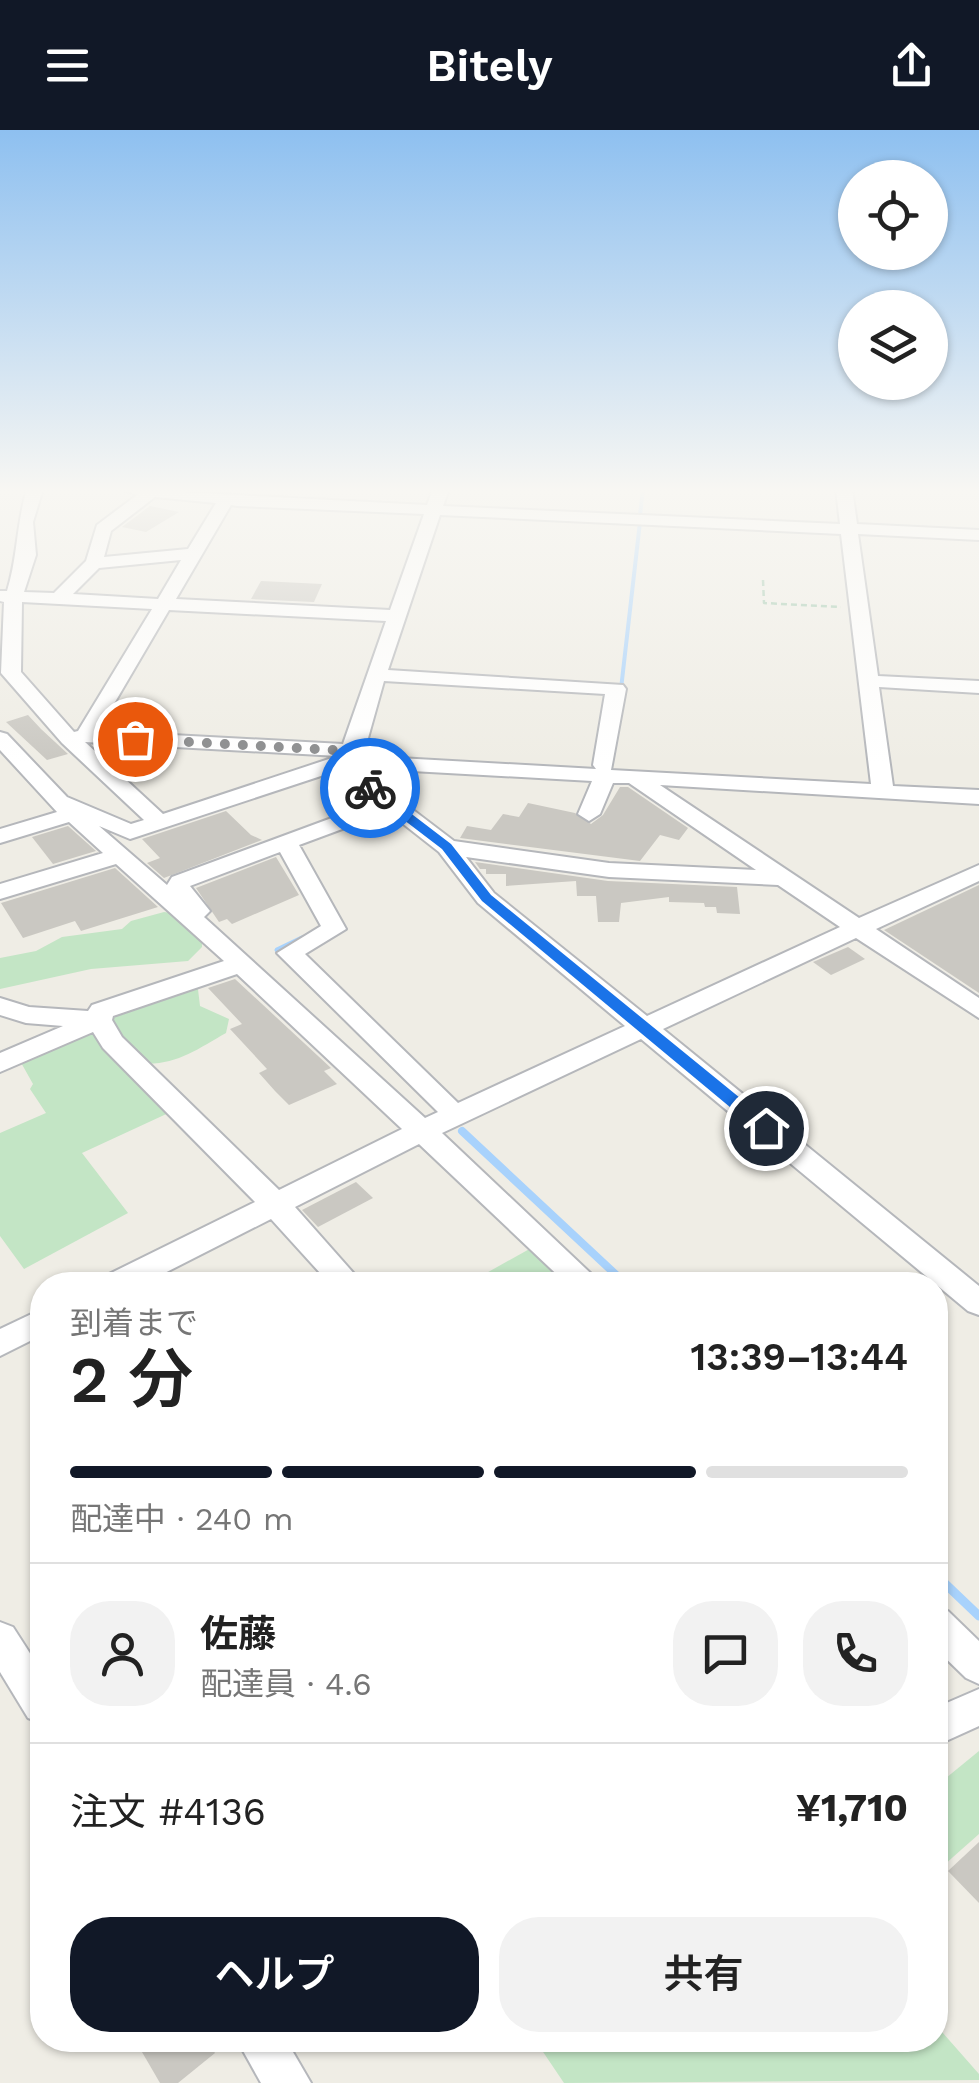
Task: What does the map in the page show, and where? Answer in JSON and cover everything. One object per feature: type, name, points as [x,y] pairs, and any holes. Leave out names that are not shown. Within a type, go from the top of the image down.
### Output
[{"type":"street","points":[[60,598],[78,580]]},
{"type":"street","points":[[170,604],[180,580]]},
{"type":"street","points":[[85,737],[184,580]]},
{"type":"street","points":[[346,759],[410,580]]},
{"type":"street","points":[[856,580],[882,787]]},
{"type":"street","points":[[161,824],[85,737],[11,673],[9,596],[397,616]]},
{"type":"street","points":[[377,675],[616,689],[604,771],[589,814]]},
{"type":"street","points":[[869,681],[979,687]]},
{"type":"street","points":[[85,737],[346,759],[882,787],[979,797]]},
{"type":"street","points":[[0,738],[117,856],[197,923],[574,1272]]},
{"type":"street","points":[[346,759],[389,804],[447,846],[486,898],[940,1272]]},
{"type":"street","points":[[0,836],[66,808],[78,807],[130,832],[346,759]]},
{"type":"street","points":[[604,771],[634,777],[882,787]]},
{"type":"street","points":[[634,777],[979,1010]]},
{"type":"street","points":[[197,923],[203,917],[178,888],[180,882],[389,804]]},
{"type":"street","points":[[286,843],[334,929],[290,952],[445,1105]]},
{"type":"street","points":[[447,846],[609,870],[782,878]]},
{"type":"street","points":[[0,892],[117,856]]},
{"type":"street","points":[[140,1272],[422,1131],[979,872]]},
{"type":"street","points":[[242,964],[101,1011],[100,1020],[112,1042],[276,1204],[337,1272]]},
{"type":"street","points":[[0,1006],[13,1013],[40,1017],[100,1020]]},
{"type":"street","points":[[0,1063],[100,1020]]},
{"type":"street","points":[[948,1278],[979,1304]]},
{"type":"street","points":[[0,1344],[30,1328]]},
{"type":"street","points":[[948,1636],[979,1666]]},
{"type":"street","points":[[0,1639],[30,1686]]},
{"type":"street","points":[[948,1721],[979,1707]]},
{"type":"street","points":[[268,2052],[288,2083]]},
{"type":"path","points":[[763,580],[764,603],[860,608]]},
{"type":"green space","points":[[171,913],[202,939],[202,947],[188,961],[91,969],[0,989],[0,958],[36,951],[62,937],[122,929],[131,921]]},
{"type":"green space","points":[[197,981],[200,1006],[229,1019],[226,1033],[174,1060],[138,1063],[107,1013]]},
{"type":"green space","points":[[95,1025],[175,1110],[82,1153],[128,1213],[24,1269],[0,1236],[0,1133],[46,1113],[30,1089],[33,1084],[19,1059]]},
{"type":"green space","points":[[533,1247],[559,1272],[488,1272]]},
{"type":"green space","points":[[979,1751],[979,1834],[948,1861],[948,1776]]},
{"type":"green space","points":[[948,2039],[979,2074],[979,2080],[564,2083],[543,2052],[948,2052]]},
{"type":"building","points":[[261,581],[322,584],[314,602],[251,599]]},
{"type":"building","points":[[28,715],[68,754],[47,760],[6,722]]},
{"type":"building","points":[[620,787],[628,787],[688,828],[679,840],[660,835],[640,861],[460,838],[467,826],[491,830],[503,814],[519,817],[528,803],[575,813],[591,824],[603,815]]},
{"type":"building","points":[[226,811],[251,835],[262,840],[164,878],[147,863],[160,858],[142,839]]},
{"type":"building","points":[[68,826],[96,851],[53,864],[32,837]]},
{"type":"building","points":[[276,857],[299,895],[232,924],[227,919],[219,922],[196,888]]},
{"type":"building","points":[[475,862],[608,881],[737,887],[740,914],[717,913],[716,907],[705,907],[704,903],[669,902],[669,897],[621,903],[619,922],[598,922],[596,896],[577,896],[576,881],[506,886],[506,874],[486,874],[486,869],[480,869]]},
{"type":"building","points":[[115,868],[158,907],[81,931],[75,921],[23,938],[1,903]]},
{"type":"building","points":[[979,885],[979,993],[884,930]]},
{"type":"building","points":[[848,947],[865,959],[831,975],[813,962]]},
{"type":"building","points":[[235,979],[331,1068],[324,1071],[337,1084],[289,1105],[275,1091],[259,1073],[267,1069],[230,1029],[242,1024],[208,988]]},
{"type":"building","points":[[356,1182],[373,1198],[318,1227],[302,1210]]},
{"type":"building","points":[[979,1842],[979,1903],[948,1871]]},
{"type":"building","points":[[142,2052],[215,2053],[178,2083],[160,2083]]},
{"type":"waterway","points":[[621,689],[633,580]]},
{"type":"waterway","points":[[283,956],[277,950],[302,938]]},
{"type":"waterway","points":[[462,1131],[613,1272]]},
{"type":"waterway","points":[[948,1586],[979,1616]]},
{"type":"way so far","points":[[135,739],[351,751],[347,761],[340,764],[370,788]]},
{"type":"route","points":[[370,788],[447,846],[486,898],[766,1128]]}]
